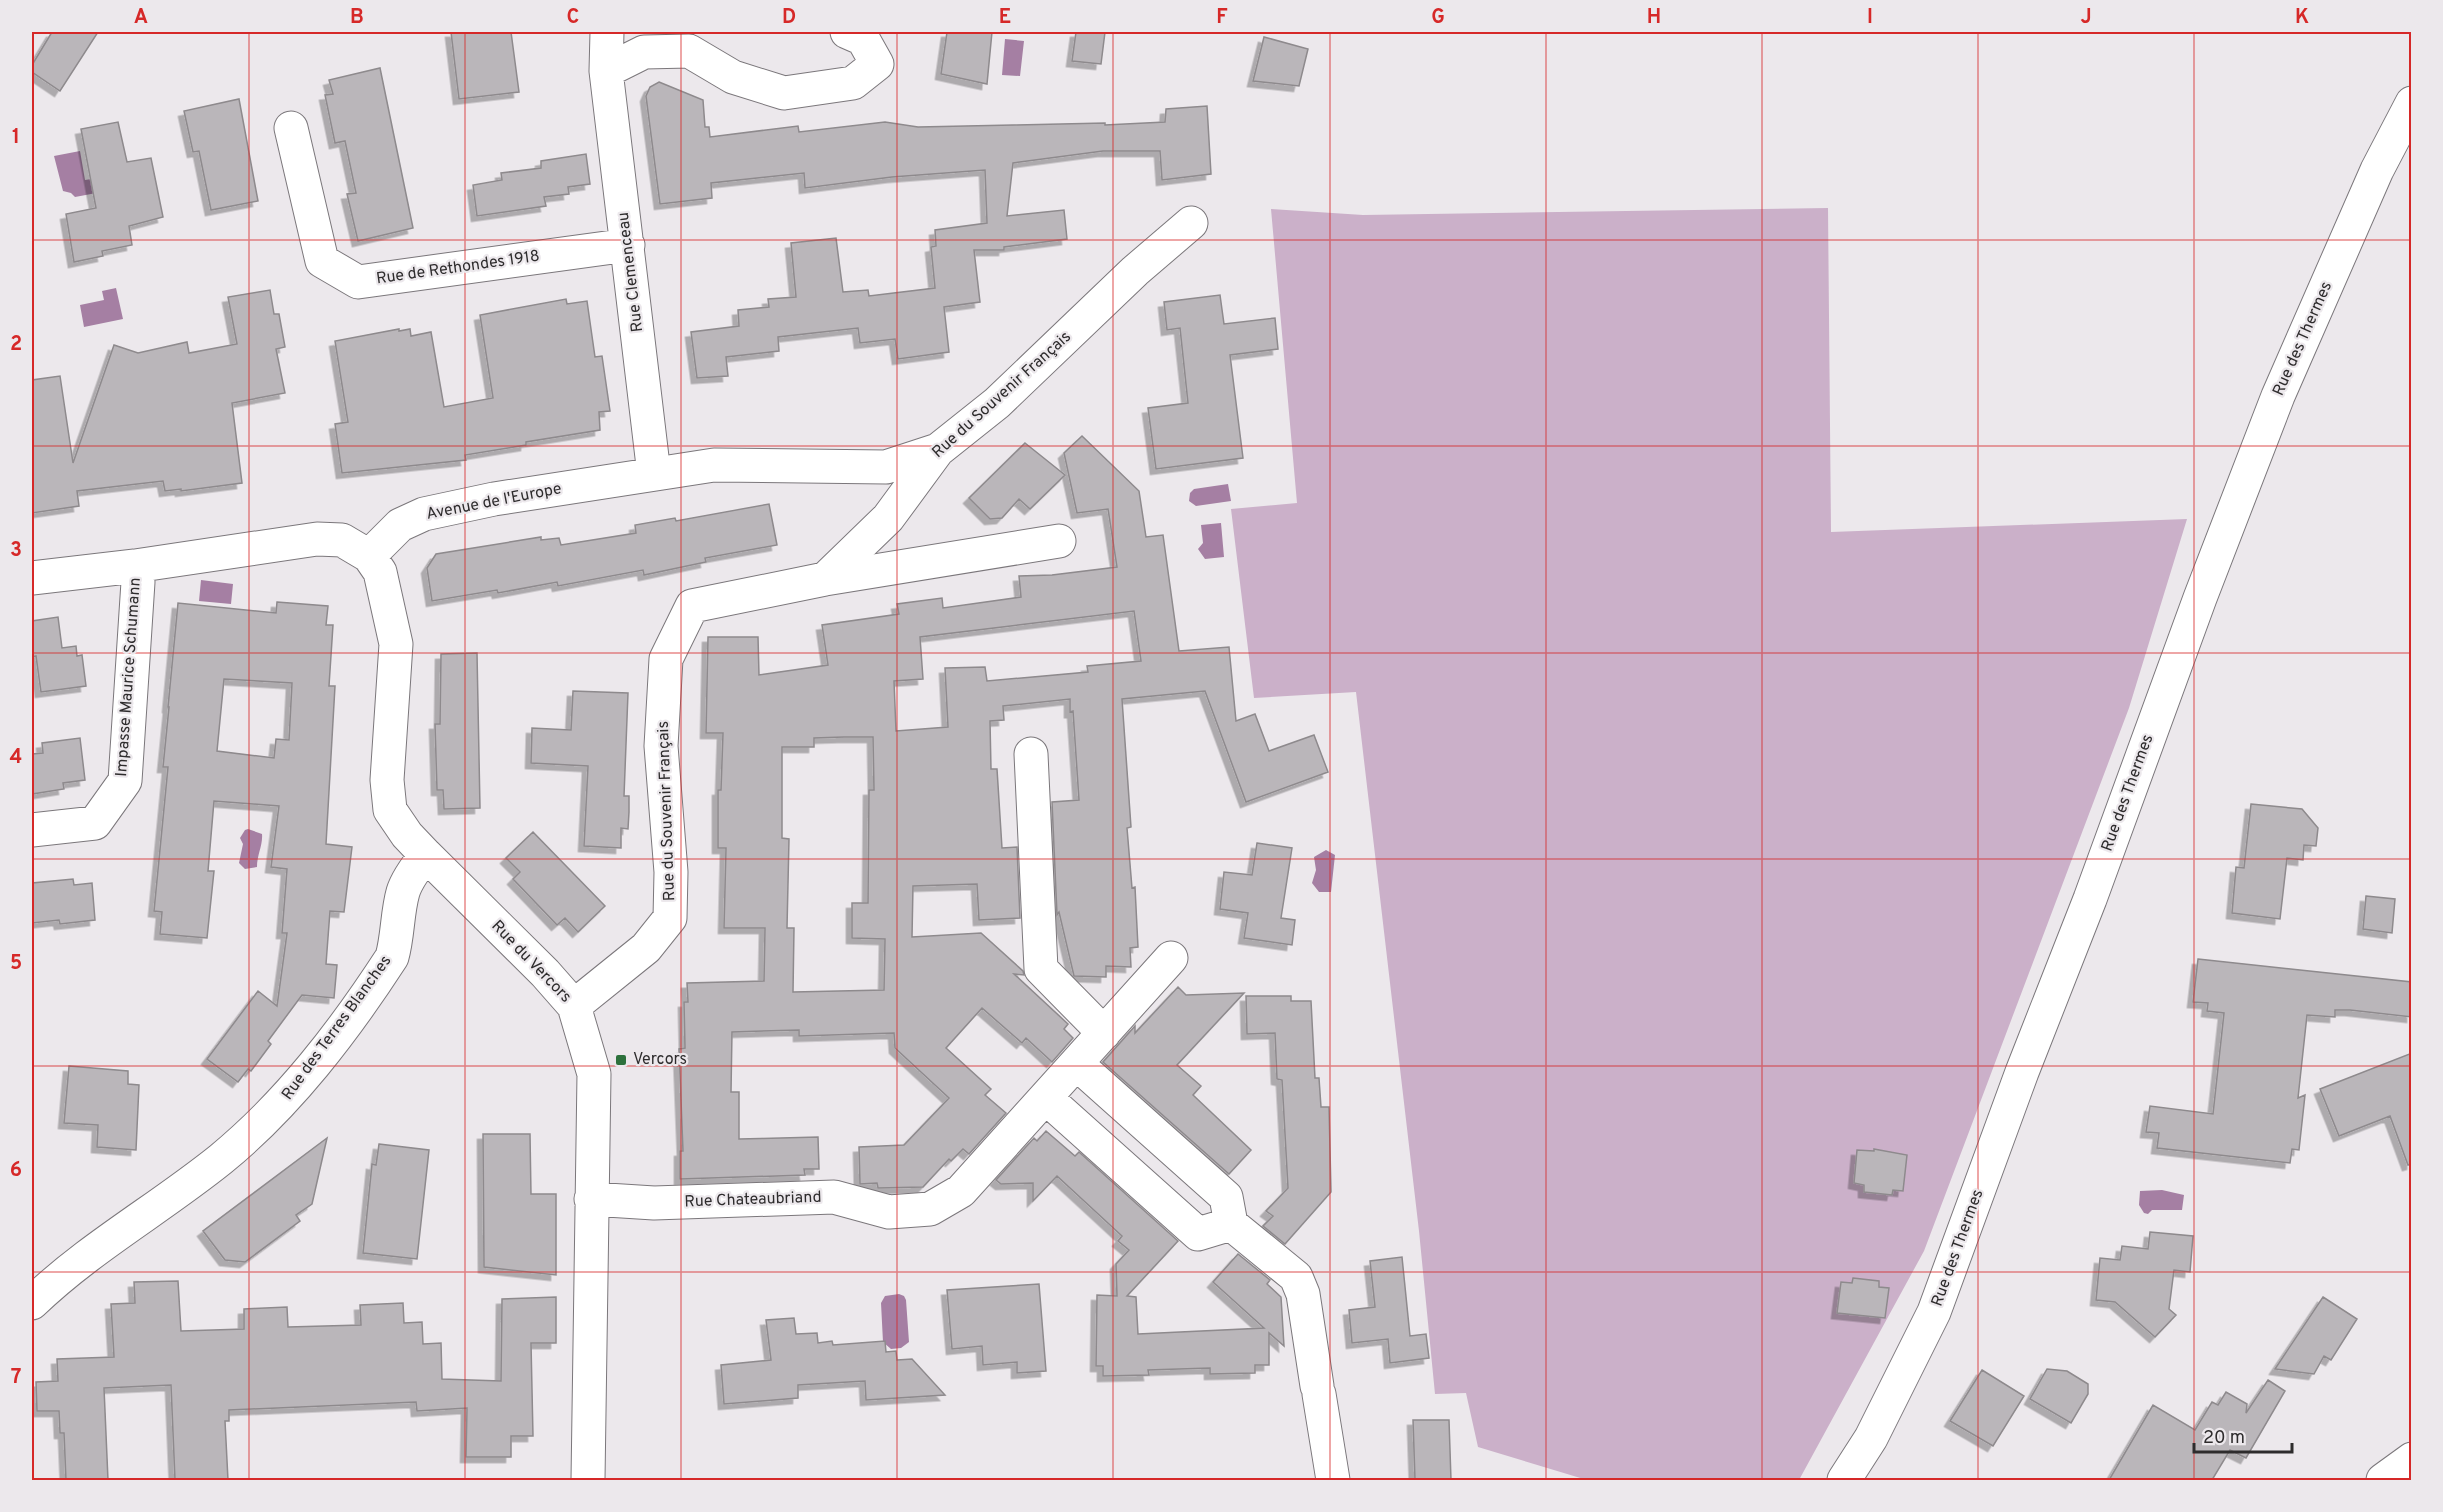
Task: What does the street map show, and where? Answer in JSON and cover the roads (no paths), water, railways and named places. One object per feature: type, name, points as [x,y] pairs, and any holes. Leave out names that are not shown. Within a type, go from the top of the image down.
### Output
[{"type":"street","name":"Rue Clemenceau","points":[[607,32],[606,71],[654,474]]},
{"type":"street","points":[[606,71],[644,52],[689,51],[733,77],[784,93],[853,83],[877,64],[863,39],[847,32]]},
{"type":"street","name":"Rue des Thermes","points":[[1844,1480],[1871,1438],[1934,1312],[2022,1072],[2090,899],[2200,598],[2278,396],[2377,170],[2412,103]]},
{"type":"street","name":"Rue de Rethondes 1918","points":[[291,128],[322,261],[358,282],[628,245]]},
{"type":"street","name":"Rue du Souvenir Français","points":[[825,579],[888,518],[938,450],[997,404],[1136,271],[1191,223]]},
{"type":"street","name":"Avenue de l'Europe","points":[[369,556],[400,525],[424,514],[494,499],[714,465],[886,467],[938,450]]},
{"type":"street","points":[[32,578],[135,566],[317,539],[342,540],[369,556]]},
{"type":"street","name":"Rue du Souvenir Français","points":[[574,1006],[646,948],[670,918],[671,872],[661,746],[666,659],[692,606],[825,579],[1059,541]]},
{"type":"street","name":"Rue du Vercors","points":[[369,556],[380,572],[396,644],[387,780],[390,810],[407,835],[545,973],[574,1006],[594,1074],[588,1480]]},
{"type":"street","name":"Impasse Maurice Schumann","points":[[32,830],[96,823],[125,781],[138,582],[135,566]]},
{"type":"street","points":[[1031,754],[1041,969],[1104,1033]]},
{"type":"street","name":"Rue des Terres Blanches","points":[[32,1303],[61,1275],[221,1159],[279,1107],[392,957],[398,938],[404,891],[416,867],[426,855]]},
{"type":"street","name":"Rue Chateaubriand","points":[[591,1199],[654,1203],[834,1197],[889,1212],[930,1209],[961,1191],[1171,958]]},
{"type":"street","points":[[1077,1064],[1226,1197],[1231,1224],[1296,1277],[1303,1294],[1333,1480]]},
{"type":"street","points":[[1046,1098],[1198,1234],[1231,1224]]},
{"type":"place","name":"Vercors","points":[[621,1060]]}]
